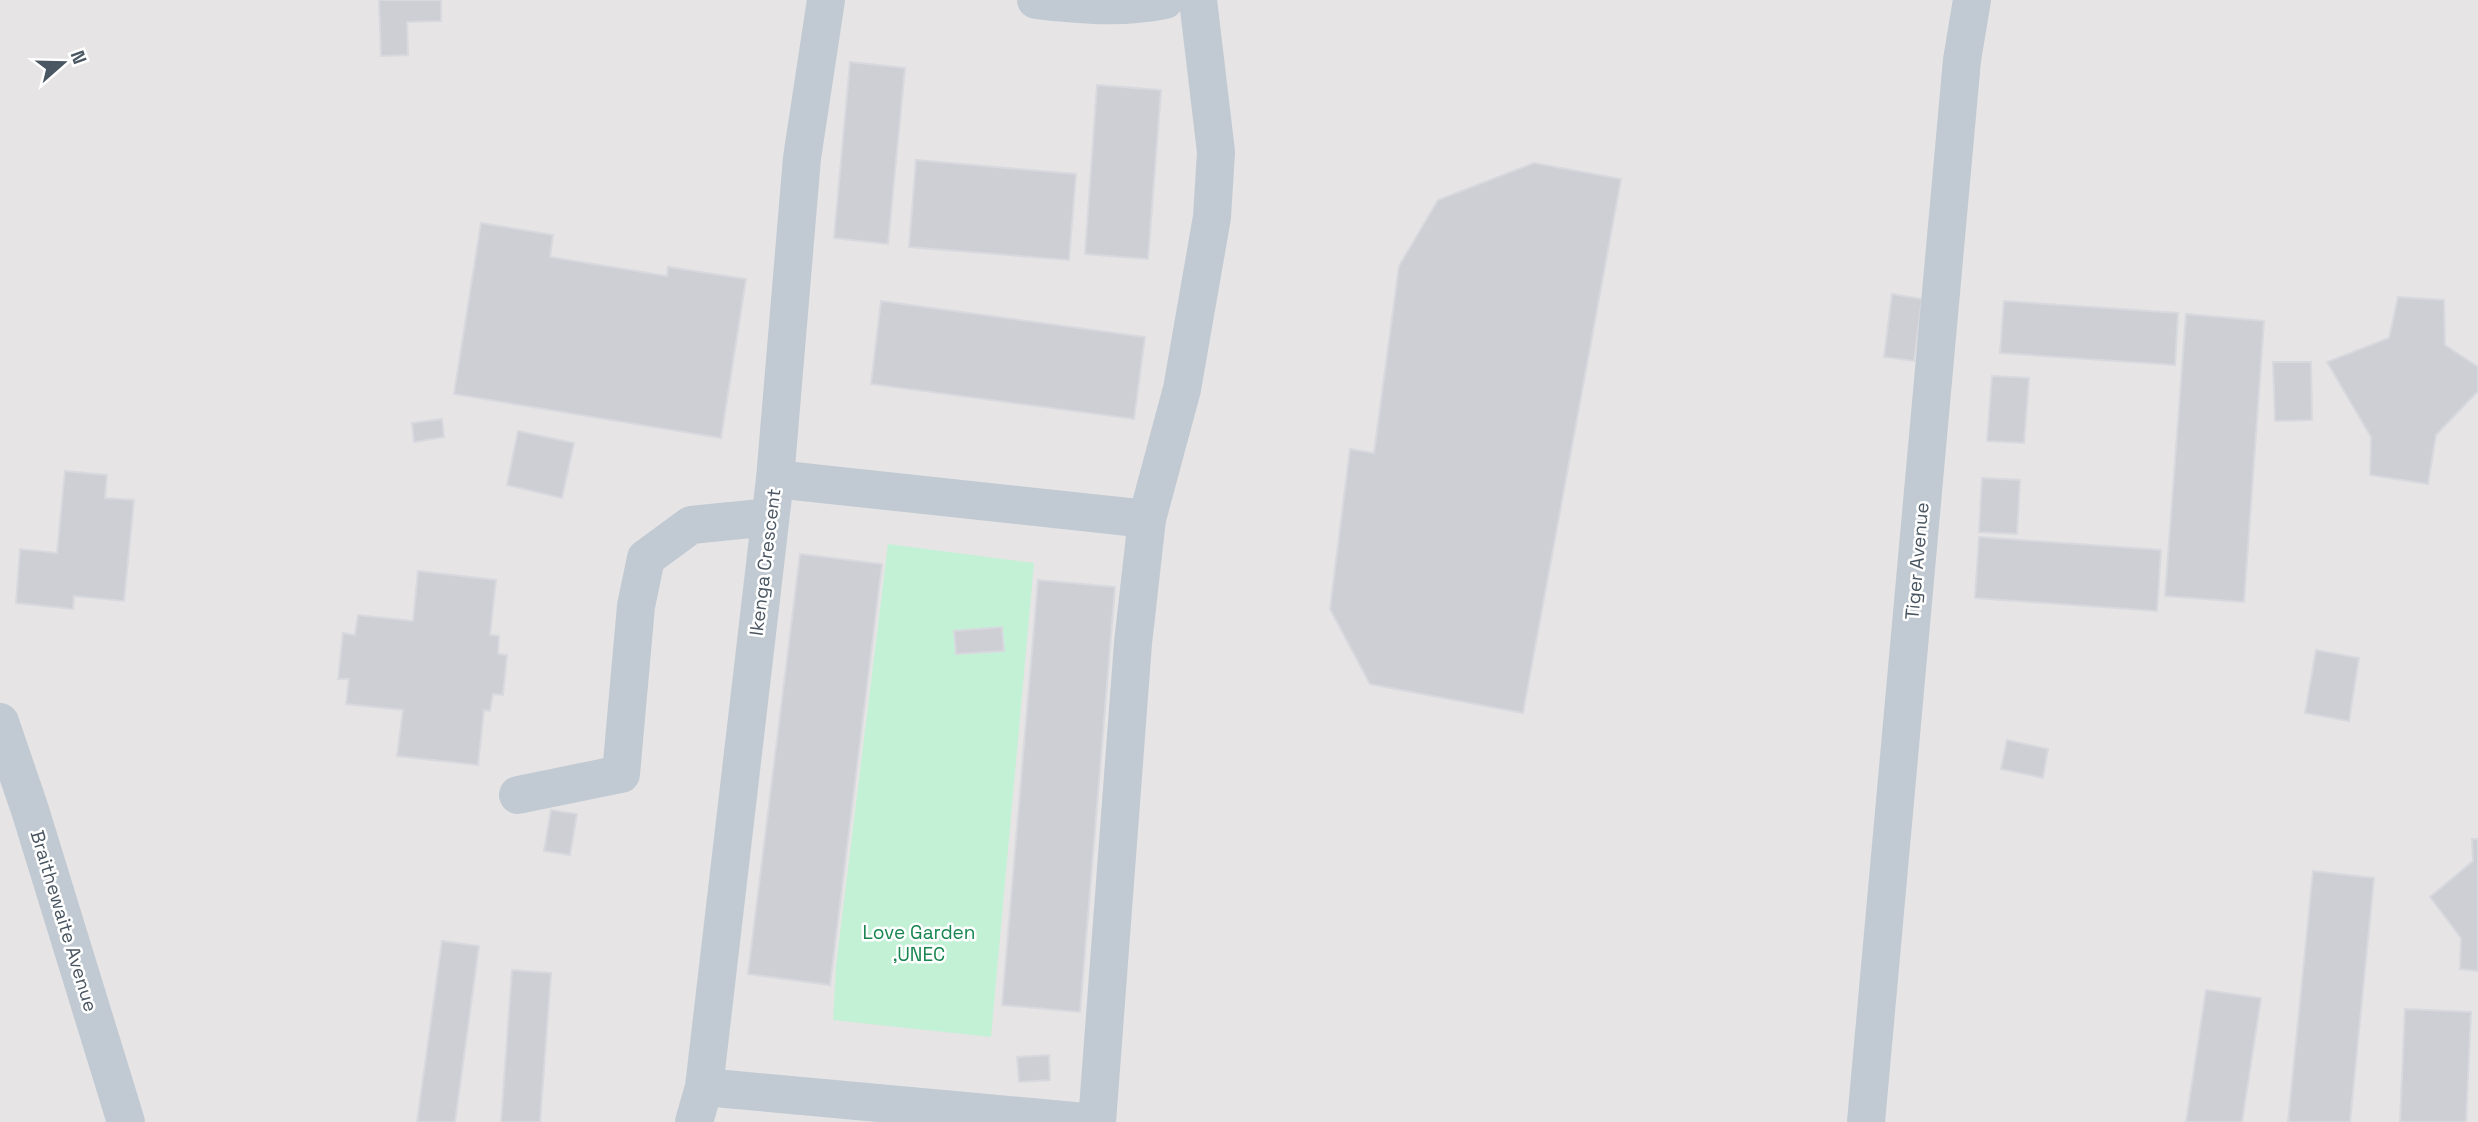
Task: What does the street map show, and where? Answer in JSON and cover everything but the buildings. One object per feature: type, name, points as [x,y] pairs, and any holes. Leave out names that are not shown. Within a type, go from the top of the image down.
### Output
[{"type":"street","name":"Ikenga Crescent","points":[[699,1104],[775,479],[802,158],[827,0]]},
{"type":"street","points":[[1036,0],[1071,4],[1140,5],[1165,0]]},
{"type":"street","points":[[1097,1122],[1133,643],[1147,519],[1182,388],[1212,217],[1216,152],[1198,0]]},
{"type":"street","name":"Tiger Avenue","points":[[1866,1122],[1962,60],[1972,0]]},
{"type":"street","points":[[775,479],[1147,519]]},
{"type":"street","points":[[518,794],[621,774],[636,606],[646,558],[691,525],[770,517]]},
{"type":"street","name":"Braithewaite Avenue","points":[[0,722],[30,810],[126,1122]]},
{"type":"street","points":[[699,1104],[1085,1122]]},
{"type":"shaded area","points":[[0,0],[2478,0],[2478,1122],[0,1122]]},
{"type":"green space","name":"Love Garden ,UNEC","points":[[888,544],[1034,563],[991,1037],[833,1020],[836,966]]}]
